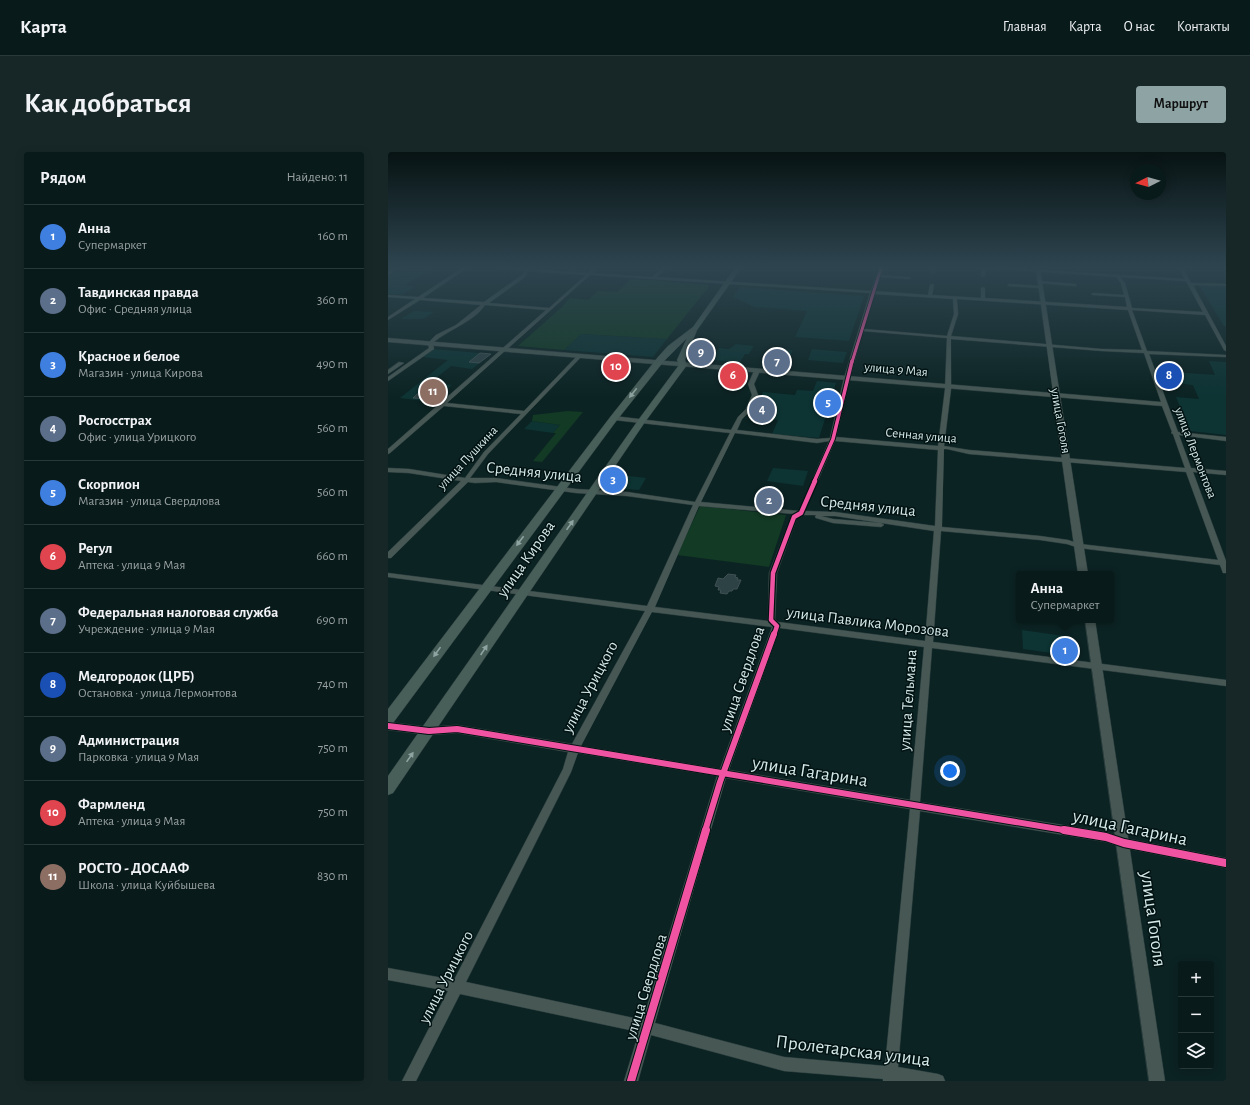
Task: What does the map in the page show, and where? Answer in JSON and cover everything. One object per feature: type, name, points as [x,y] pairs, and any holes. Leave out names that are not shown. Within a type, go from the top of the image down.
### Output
[{"type":"main road","name":"улица Кирова","points":[[388,788],[429,731],[592,492],[682,365],[681,360],[695,328],[707,311]]},
{"type":"main road","name":"улица Кирова","points":[[388,719],[486,587],[657,363],[671,348],[695,328]]},
{"type":"main road","points":[[671,348],[679,345],[687,348]]},
{"type":"street","points":[[388,319],[400,311]]},
{"type":"street","points":[[388,372],[438,336],[458,326],[478,311]]},
{"type":"street","points":[[388,452],[545,311]]},
{"type":"street","name":"улица Свердлова","points":[[631,1081],[723,773],[777,626],[771,620],[772,573],[794,518],[801,513],[833,439],[847,378],[867,311]]},
{"type":"street","name":"улица Тельмана","points":[[891,1077],[938,529],[941,448],[948,386],[949,336],[956,311]]},
{"type":"street","name":"улица Гоголя","points":[[1043,311],[1083,571]]},
{"type":"street","name":"улица Лермонтова","points":[[1130,311],[1163,404],[1226,571]]},
{"type":"street","points":[[1156,311],[1207,314]]},
{"type":"street","points":[[1206,311],[1226,350]]},
{"type":"street","points":[[862,330],[1049,344],[1102,350],[1225,355]]},
{"type":"street","name":"улица 9 Мая","points":[[388,340],[1163,404]]},
{"type":"street","points":[[388,379],[432,348],[430,343]]},
{"type":"street","name":"улица Пушкина","points":[[388,556],[466,480],[486,453],[580,356]]},
{"type":"street","name":"улица Урицкого","points":[[409,1081],[568,769],[574,749],[650,608],[697,504],[740,418],[748,410],[755,395],[751,384],[757,371]]},
{"type":"street","points":[[443,404],[526,413]]},
{"type":"street","name":"Сенная улица","points":[[614,418],[817,441],[833,439],[941,448],[947,447],[969,452],[1226,474]]},
{"type":"street","points":[[1174,433],[1226,438]]},
{"type":"street","name":"Средняя улица","points":[[388,470],[409,471],[466,480],[496,480],[560,490],[627,494],[697,504],[801,513],[834,514],[938,529],[1040,538],[1068,542],[1079,546],[1224,563]]},
{"type":"street","name":"улица Павлика Морозова","points":[[388,574],[777,626],[928,643],[1226,683]]},
{"type":"street","name":"улица Гоголя","points":[[1091,623],[1124,843],[1157,1081]]},
{"type":"street","name":"улица Гагарина","points":[[388,726],[429,731],[457,730],[723,773],[1106,837],[1124,843],[1226,863]]},
{"type":"street","name":"Пролетарская улица","points":[[388,974],[458,987],[647,1027],[784,1064],[938,1081]]},
{"type":"shaded area","points":[[413,311],[434,312],[423,319],[401,319]]},
{"type":"shaded area","points":[[807,311],[859,311],[849,341],[795,337]]},
{"type":"shaded area","points":[[1215,311],[1226,311],[1226,326],[1224,326]]},
{"type":"shaded area","points":[[581,334],[667,339],[653,357],[564,350]]},
{"type":"shaded area","points":[[736,344],[754,346],[749,354],[745,354],[740,362],[712,360],[719,348],[729,349]]},
{"type":"shaded area","points":[[771,348],[793,350],[786,367],[767,365],[765,363]]},
{"type":"shaded area","points":[[434,349],[491,354],[472,369],[451,366],[431,382],[452,385],[432,402],[400,398],[448,360],[423,357]]},
{"type":"shaded area","points":[[812,349],[847,352],[843,363],[808,360]]},
{"type":"shaded area","points":[[1209,361],[1226,362],[1226,435],[1190,431],[1176,397],[1199,399],[1193,385],[1176,383],[1172,372],[1215,375]]},
{"type":"shaded area","points":[[817,381],[836,383],[819,438],[772,434],[778,420],[752,416],[763,392],[795,395],[797,390],[813,391]]},
{"type":"shaded area","points":[[532,421],[560,425],[553,433],[524,429]]},
{"type":"shaded area","points":[[773,468],[808,471],[803,486],[767,481]]},
{"type":"shaded area","points":[[612,474],[646,478],[639,490],[603,487]]},
{"type":"shaded area","points":[[1022,630],[1071,637],[1073,656],[1023,649]]},
{"type":"green space","points":[[557,311],[689,311],[667,339],[581,334],[564,350],[518,346]]},
{"type":"green space","points":[[568,411],[583,412],[542,462],[533,461],[556,433],[553,433],[560,425],[532,421],[533,415]]},
{"type":"green space","points":[[700,506],[786,515],[769,567],[677,555]]},
{"type":"building","points":[[480,353],[491,354],[479,363],[469,362]]},
{"type":"building","points":[[426,386],[444,388],[432,399],[413,398]]},
{"type":"building","points":[[728,574],[736,575],[735,577],[738,578],[737,580],[741,580],[737,589],[729,591],[727,594],[720,593],[721,590],[718,590],[719,587],[715,586],[718,578],[723,579]]},
{"type":"cycle path","points":[[631,1081],[720,782],[777,626],[771,620],[773,573],[794,517],[801,513],[833,439],[847,378],[867,311]]},
{"type":"cycle path","points":[[388,726],[429,731],[457,729],[1106,837],[1124,843],[1226,863]]},
{"type":"place","name":"Администрация","points":[[701,353]]},
{"type":"place","name":"Федеральная налоговая служба","points":[[777,362]]},
{"type":"place","name":"Фармленд","points":[[616,367]]},
{"type":"place","name":"Регул","points":[[733,376]]},
{"type":"place","name":"Медгородок (ЦРБ)","points":[[1169,376]]},
{"type":"place","name":"РОСТО - ДОСААФ","points":[[433,392]]},
{"type":"place","name":"Скорпион","points":[[828,403]]},
{"type":"place","name":"Росгосстрах","points":[[762,410]]},
{"type":"place","name":"Красное и белое","points":[[613,480]]},
{"type":"place","name":"Тавдинская правда","points":[[769,501]]},
{"type":"place","name":"Анна","points":[[1065,651]]}]
